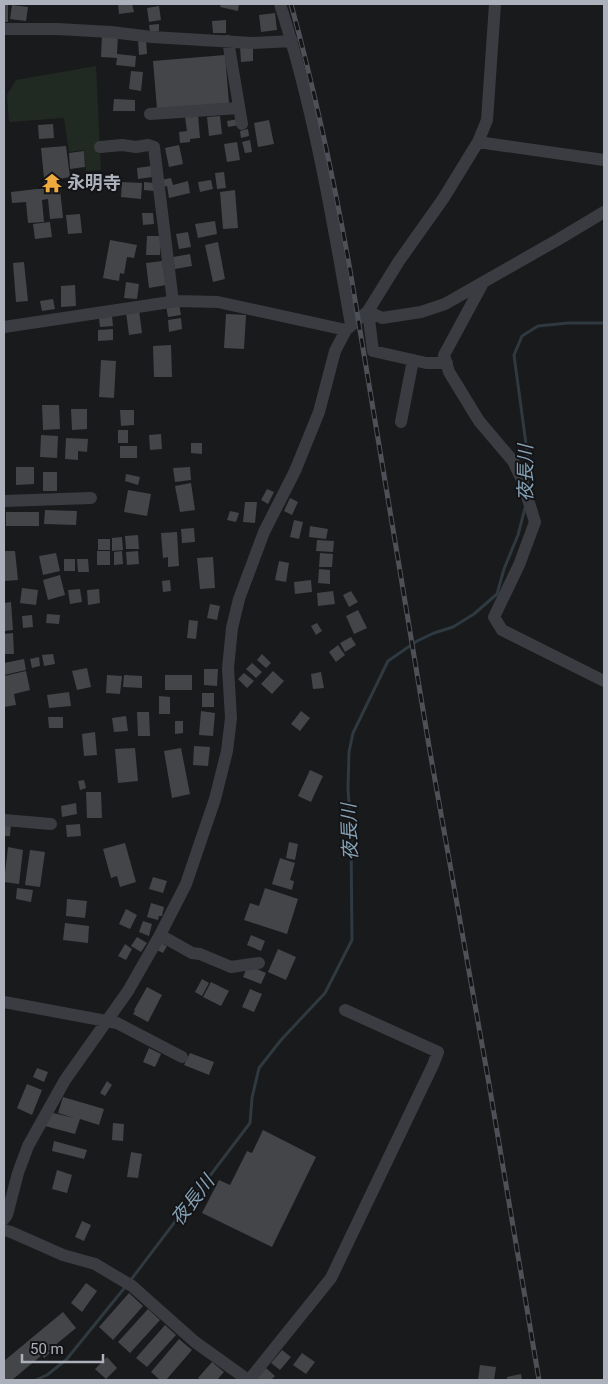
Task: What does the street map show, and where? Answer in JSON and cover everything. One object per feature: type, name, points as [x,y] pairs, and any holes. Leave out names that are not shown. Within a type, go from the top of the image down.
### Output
[{"type":"street","points":[[280,4],[309,102],[330,204],[349,328]]},
{"type":"street","points":[[4,1219],[7,1215],[18,1173],[28,1146],[65,1080],[128,991],[160,936],[186,884],[207,825],[227,751],[231,718],[228,668],[232,628],[238,599],[264,532],[295,471],[319,412],[335,351],[349,328],[368,311],[399,261],[443,199],[478,142],[487,120],[495,4]]},
{"type":"street","points":[[4,28],[110,32],[152,37],[252,43],[292,41]]},
{"type":"street","points":[[228,41],[242,124]]},
{"type":"street","points":[[150,114],[239,108]]},
{"type":"street","points":[[478,142],[604,160]]},
{"type":"street","points":[[100,147],[122,145],[136,147],[154,146],[174,302]]},
{"type":"street","points":[[368,311],[382,318],[421,312],[445,304],[604,212]]},
{"type":"street","points":[[483,283],[444,355],[449,372],[479,421],[513,461],[524,487],[535,522],[519,565],[494,617],[502,630],[604,681]]},
{"type":"street","points":[[4,327],[174,302],[218,302],[349,328]]},
{"type":"street","points":[[368,311],[373,351],[426,364],[447,363]]},
{"type":"street","points":[[401,422],[413,360]]},
{"type":"street","points":[[4,501],[91,498]]},
{"type":"street","points":[[4,820],[51,824]]},
{"type":"street","points":[[160,936],[192,953],[200,954],[231,967],[259,963]]},
{"type":"street","points":[[4,1002],[117,1023],[182,1057]]},
{"type":"street","points":[[4,1230],[64,1255],[96,1264],[127,1283],[195,1342],[249,1380],[331,1278],[434,1065],[438,1052],[345,1010]]},
{"type":"shaded area","points":[[96,66],[101,170],[86,171],[84,150],[69,152],[64,118],[9,122],[7,95],[16,80]]},
{"type":"building","points":[[4,4],[8,4],[8,22],[4,22]]},
{"type":"building","points":[[118,4],[132,4],[134,12],[119,14]]},
{"type":"building","points":[[221,4],[239,4],[238,11],[220,7]]},
{"type":"building","points":[[12,5],[28,7],[26,21],[10,19]]},
{"type":"building","points":[[159,6],[161,20],[149,22],[147,8]]},
{"type":"building","points":[[275,13],[277,30],[261,32],[259,15]]},
{"type":"building","points":[[226,20],[226,33],[213,33],[212,21]]},
{"type":"building","points":[[159,24],[159,31],[150,32],[149,25]]},
{"type":"building","points":[[102,34],[118,35],[117,54],[136,56],[135,67],[116,65],[117,58],[101,57]]},
{"type":"building","points":[[146,38],[147,54],[139,55],[138,39]]},
{"type":"building","points":[[253,45],[253,61],[241,62],[240,46]]},
{"type":"building","points":[[225,55],[229,103],[157,109],[153,61]]},
{"type":"building","points":[[131,71],[143,72],[141,91],[129,89]]},
{"type":"building","points":[[114,99],[135,100],[135,111],[113,111]]},
{"type":"building","points":[[198,115],[200,138],[180,143],[179,132],[187,131],[185,117]]},
{"type":"building","points":[[220,116],[222,134],[209,136],[207,117]]},
{"type":"building","points":[[238,119],[239,125],[228,127],[227,121]]},
{"type":"building","points":[[269,120],[274,144],[258,147],[254,123]]},
{"type":"building","points":[[53,124],[54,138],[39,139],[38,125]]},
{"type":"building","points":[[248,129],[249,136],[241,138],[240,131]]},
{"type":"building","points":[[250,140],[252,152],[245,153],[242,142]]},
{"type":"building","points":[[237,142],[240,160],[227,162],[224,144]]},
{"type":"building","points":[[179,145],[183,164],[169,167],[165,148]]},
{"type":"building","name":"永明寺","points":[[66,146],[70,177],[59,179],[63,218],[50,219],[48,199],[42,200],[44,222],[28,223],[26,202],[12,203],[11,192],[45,188],[41,148]]},
{"type":"building","points":[[84,151],[85,167],[70,169],[69,153]]},
{"type":"building","points":[[151,166],[152,177],[138,179],[137,168]]},
{"type":"building","points":[[224,172],[226,188],[217,189],[215,173]]},
{"type":"building","points":[[171,178],[173,185],[188,181],[190,193],[169,198],[167,186],[163,187],[161,180]]},
{"type":"building","points":[[211,180],[213,189],[200,192],[198,182]]},
{"type":"building","points":[[122,182],[142,183],[141,199],[121,197]]},
{"type":"building","points":[[144,182],[154,183],[154,191],[144,190]]},
{"type":"building","points":[[235,190],[238,228],[223,229],[220,192]]},
{"type":"building","points":[[142,213],[153,213],[154,224],[143,225]]},
{"type":"building","points":[[80,214],[82,233],[68,234],[66,215]]},
{"type":"building","points":[[215,221],[217,234],[198,238],[195,224]]},
{"type":"building","points":[[50,222],[52,237],[35,239],[33,224]]},
{"type":"building","points":[[188,232],[191,247],[179,249],[176,234]]},
{"type":"building","points":[[147,236],[161,236],[160,255],[146,255]]},
{"type":"building","points":[[110,240],[137,245],[134,258],[127,257],[124,274],[120,273],[119,281],[103,278]]},
{"type":"building","points":[[218,242],[225,279],[213,282],[205,245]]},
{"type":"building","points":[[190,254],[192,266],[175,269],[173,257]]},
{"type":"building","points":[[162,261],[166,285],[149,288],[146,263]]},
{"type":"building","points":[[24,262],[28,301],[16,302],[13,263]]},
{"type":"building","points":[[126,282],[139,284],[137,299],[124,298]]},
{"type":"building","points":[[75,285],[76,306],[61,307],[61,286]]},
{"type":"building","points":[[53,299],[55,309],[42,311],[40,301]]},
{"type":"building","points":[[179,304],[181,315],[168,317],[166,306]]},
{"type":"building","points":[[139,310],[142,333],[129,335],[126,312]]},
{"type":"building","points":[[226,314],[246,315],[244,349],[224,348]]},
{"type":"building","points":[[112,316],[113,326],[100,327],[99,317]]},
{"type":"building","points":[[181,318],[182,329],[169,332],[168,320]]},
{"type":"building","points":[[113,329],[113,340],[98,341],[98,330]]},
{"type":"building","points":[[171,345],[172,377],[154,377],[153,346]]},
{"type":"building","points":[[101,360],[116,361],[114,398],[99,397]]},
{"type":"building","points":[[42,405],[59,405],[60,429],[43,430]]},
{"type":"building","points":[[71,409],[87,409],[87,429],[72,430]]},
{"type":"building","points":[[120,410],[134,410],[134,425],[121,426]]},
{"type":"building","points":[[118,430],[128,430],[128,443],[118,443]]},
{"type":"building","points":[[161,434],[162,449],[150,450],[149,435]]},
{"type":"building","points":[[41,435],[58,436],[57,458],[40,457]]},
{"type":"building","points":[[66,438],[88,439],[87,452],[78,451],[78,460],[65,459]]},
{"type":"building","points":[[191,443],[202,443],[202,454],[191,453]]},
{"type":"building","points":[[120,446],[137,446],[137,458],[120,458]]},
{"type":"building","points":[[16,467],[34,467],[34,484],[16,485]]},
{"type":"building","points":[[190,467],[191,480],[175,482],[173,468]]},
{"type":"building","points":[[43,472],[57,472],[57,491],[43,491]]},
{"type":"building","points":[[126,474],[140,477],[138,485],[125,481]]},
{"type":"building","points":[[191,483],[195,510],[180,512],[175,486]]},
{"type":"building","points":[[267,489],[274,492],[268,504],[261,500]]},
{"type":"building","points":[[128,490],[151,494],[147,516],[124,512]]},
{"type":"building","points":[[290,498],[298,502],[292,515],[284,511]]},
{"type":"building","points":[[245,502],[257,502],[255,523],[243,522]]},
{"type":"building","points":[[45,510],[77,511],[76,525],[44,524]]},
{"type":"building","points":[[230,511],[239,513],[236,522],[227,520]]},
{"type":"building","points":[[6,512],[39,512],[39,526],[6,526]]},
{"type":"building","points":[[294,520],[303,522],[299,539],[290,537]]},
{"type":"building","points":[[310,526],[328,529],[326,539],[309,537]]},
{"type":"building","points":[[194,528],[195,542],[182,543],[181,529]]},
{"type":"building","points":[[177,532],[179,566],[168,567],[168,557],[163,558],[161,533]]},
{"type":"building","points":[[138,535],[139,549],[126,549],[125,536]]},
{"type":"building","points":[[122,537],[123,550],[112,551],[112,538]]},
{"type":"building","points":[[98,539],[110,539],[110,550],[98,550]]},
{"type":"building","points":[[317,540],[334,541],[333,552],[316,551]]},
{"type":"building","points":[[4,551],[15,551],[18,580],[4,581]]},
{"type":"building","points":[[97,551],[110,551],[110,565],[97,565]]},
{"type":"building","points":[[122,551],[123,564],[114,565],[114,552]]},
{"type":"building","points":[[138,551],[139,564],[127,565],[126,552]]},
{"type":"building","points":[[56,553],[60,571],[43,575],[39,556]]},
{"type":"building","points":[[320,553],[333,554],[332,567],[319,567]]},
{"type":"building","points":[[213,557],[215,588],[200,589],[197,558]]},
{"type":"building","points":[[64,559],[75,559],[75,571],[64,571]]},
{"type":"building","points":[[77,559],[88,559],[89,572],[78,572]]},
{"type":"building","points":[[279,561],[289,563],[286,582],[275,580]]},
{"type":"building","points":[[319,569],[330,570],[330,584],[318,583]]},
{"type":"building","points":[[60,575],[65,595],[48,600],[43,580]]},
{"type":"building","points":[[170,580],[171,591],[163,592],[162,581]]},
{"type":"building","points":[[311,580],[312,592],[295,594],[294,582]]},
{"type":"building","points":[[22,588],[38,590],[36,605],[20,603]]},
{"type":"building","points":[[80,589],[82,602],[70,604],[68,590]]},
{"type":"building","points":[[99,589],[100,603],[88,605],[87,590]]},
{"type":"building","points":[[333,591],[335,604],[318,606],[317,593]]},
{"type":"building","points":[[351,591],[358,602],[349,607],[343,595]]},
{"type":"building","points":[[11,602],[13,630],[4,631],[4,603]]},
{"type":"building","points":[[210,604],[220,606],[217,620],[207,618]]},
{"type":"building","points":[[358,610],[367,628],[354,634],[346,616]]},
{"type":"building","points":[[47,614],[60,615],[59,624],[46,623]]},
{"type":"building","points":[[32,615],[33,627],[23,628],[22,616]]},
{"type":"building","points":[[189,620],[198,621],[196,639],[187,638]]},
{"type":"building","points":[[317,623],[322,631],[316,635],[311,626]]},
{"type":"building","points":[[13,633],[14,654],[4,654],[4,634]]},
{"type":"building","points":[[351,637],[356,645],[345,652],[340,643]]},
{"type":"building","points":[[338,645],[345,655],[336,662],[329,652]]},
{"type":"building","points":[[53,654],[55,664],[44,666],[42,655]]},
{"type":"building","points":[[262,654],[271,663],[266,668],[257,660]]},
{"type":"building","points":[[39,657],[40,666],[32,668],[30,659]]},
{"type":"building","points":[[24,659],[26,670],[4,675],[4,663]]},
{"type":"building","points":[[252,663],[262,672],[256,678],[246,669]]},
{"type":"building","points":[[87,668],[91,687],[77,690],[72,671]]},
{"type":"building","points":[[204,669],[218,669],[217,686],[204,685]]},
{"type":"building","points":[[26,671],[30,690],[14,694],[16,705],[4,707],[4,676]]},
{"type":"building","points":[[273,671],[284,681],[272,694],[261,684]]},
{"type":"building","points":[[321,672],[324,688],[313,689],[311,674]]},
{"type":"building","points":[[244,673],[254,681],[247,688],[238,679]]},
{"type":"building","points":[[107,675],[122,676],[120,694],[106,693]]},
{"type":"building","points":[[124,675],[142,676],[142,688],[123,687]]},
{"type":"building","points":[[165,675],[192,675],[192,690],[165,690]]},
{"type":"building","points":[[69,692],[71,706],[49,708],[47,695]]},
{"type":"building","points":[[202,693],[214,693],[214,707],[202,707]]},
{"type":"building","points":[[159,696],[170,697],[170,714],[159,714]]},
{"type":"building","points":[[201,711],[215,713],[213,736],[199,735]]},
{"type":"building","points":[[301,711],[310,718],[300,731],[291,724]]},
{"type":"building","points":[[137,712],[149,712],[150,736],[138,736]]},
{"type":"building","points":[[126,716],[128,731],[114,732],[112,718]]},
{"type":"building","points":[[48,717],[63,717],[63,728],[49,728]]},
{"type":"building","points":[[175,721],[183,721],[183,733],[175,734]]},
{"type":"building","points":[[95,732],[97,755],[84,756],[82,734]]},
{"type":"building","points":[[194,746],[210,747],[208,766],[193,765]]},
{"type":"building","points":[[135,748],[138,781],[118,783],[115,749]]},
{"type":"building","points":[[181,748],[190,794],[172,798],[164,751]]},
{"type":"building","points":[[310,770],[323,776],[311,802],[298,796]]},
{"type":"building","points":[[84,780],[86,788],[80,790],[78,781]]},
{"type":"building","points":[[86,792],[101,792],[102,818],[87,818]]},
{"type":"building","points":[[76,803],[77,814],[62,817],[61,806]]},
{"type":"building","points":[[4,823],[11,824],[10,836],[4,836]]},
{"type":"building","points":[[80,824],[81,836],[67,837],[66,825]]},
{"type":"building","points":[[289,842],[298,844],[295,860],[286,858]]},
{"type":"building","points":[[125,843],[136,882],[120,887],[117,876],[111,878],[103,849]]},
{"type":"building","points":[[8,847],[23,850],[19,884],[4,882]]},
{"type":"building","points":[[30,850],[45,852],[40,887],[25,885]]},
{"type":"building","points":[[280,858],[295,863],[290,880],[294,881],[292,890],[272,884]]},
{"type":"building","points":[[153,877],[167,881],[163,893],[149,889]]},
{"type":"building","points":[[17,888],[33,890],[31,902],[16,899]]},
{"type":"building","points":[[265,888],[298,899],[287,934],[244,920],[250,903],[259,906]]},
{"type":"building","points":[[67,899],[87,901],[85,918],[66,916]]},
{"type":"building","points":[[151,903],[164,907],[162,916],[159,916],[158,920],[147,917]]},
{"type":"building","points":[[126,909],[137,915],[130,929],[119,924]]},
{"type":"building","points":[[143,921],[152,924],[149,936],[139,932]]},
{"type":"building","points":[[65,923],[89,926],[88,943],[63,940]]},
{"type":"building","points":[[251,935],[265,941],[261,951],[247,945]]},
{"type":"building","points":[[137,937],[147,943],[141,952],[131,946]]},
{"type":"building","points":[[161,943],[167,946],[163,953],[157,950]]},
{"type":"building","points":[[125,944],[132,949],[126,960],[118,956]]},
{"type":"building","points":[[278,949],[296,957],[286,980],[268,972]]},
{"type":"building","points":[[248,965],[266,973],[261,984],[243,977]]},
{"type":"building","points":[[202,979],[209,983],[202,996],[195,992]]},
{"type":"building","points":[[211,982],[229,991],[221,1006],[203,997]]},
{"type":"building","points":[[147,987],[162,995],[148,1022],[133,1014]]},
{"type":"building","points":[[250,989],[262,994],[254,1012],[242,1007]]},
{"type":"building","points":[[149,1048],[161,1054],[155,1067],[143,1062]]},
{"type":"building","points":[[190,1053],[214,1062],[209,1075],[184,1065]]},
{"type":"building","points":[[37,1068],[48,1072],[44,1082],[33,1077]]},
{"type":"building","points":[[107,1081],[112,1085],[105,1096],[100,1093]]},
{"type":"building","points":[[27,1084],[42,1090],[32,1115],[17,1108]]},
{"type":"building","points":[[63,1097],[104,1109],[99,1125],[80,1119],[75,1134],[45,1126],[49,1112],[74,1118],[58,1113]]},
{"type":"building","points":[[113,1123],[124,1124],[123,1141],[112,1140]]},
{"type":"building","points":[[263,1130],[316,1157],[272,1247],[202,1213],[219,1180],[230,1185],[247,1151],[252,1153]]},
{"type":"building","points":[[54,1141],[87,1150],[84,1159],[52,1151]]},
{"type":"building","points":[[131,1152],[142,1154],[138,1178],[127,1177]]},
{"type":"building","points":[[57,1170],[72,1175],[67,1193],[52,1189]]},
{"type":"building","points":[[82,1221],[91,1225],[84,1241],[75,1237]]},
{"type":"building","points":[[86,1283],[97,1291],[82,1312],[71,1303]]},
{"type":"building","points":[[129,1293],[143,1306],[113,1340],[99,1327]]},
{"type":"building","points":[[148,1309],[160,1320],[130,1353],[118,1342]]},
{"type":"building","points":[[63,1312],[76,1328],[48,1351],[50,1353],[44,1358],[42,1355],[12,1380],[4,1380],[4,1361]]},
{"type":"building","points":[[165,1325],[176,1335],[147,1367],[136,1358]]},
{"type":"building","points":[[179,1339],[192,1350],[166,1380],[160,1380],[151,1372]]},
{"type":"building","points":[[282,1350],[291,1357],[280,1370],[271,1363]]},
{"type":"building","points":[[302,1353],[315,1362],[306,1374],[293,1365]]},
{"type":"building","points":[[107,1357],[117,1368],[106,1379],[95,1369]]},
{"type":"building","points":[[212,1362],[224,1372],[217,1380],[201,1380],[198,1378]]},
{"type":"building","points":[[480,1365],[496,1367],[494,1380],[478,1380]]},
{"type":"building","points":[[266,1368],[275,1376],[271,1380],[255,1380]]},
{"type":"building","points":[[521,1374],[522,1380],[507,1380],[507,1377]]},
{"type":"waterway","name":"夜長川","points":[[527,480],[528,459],[514,355],[522,336],[538,326],[568,323],[604,323]]},
{"type":"waterway","name":"夜長川","points":[[130,1281],[250,1123],[252,1098],[259,1068],[281,1040],[325,993],[352,940],[351,837],[348,788],[349,752],[353,733],[388,661],[417,641],[453,627],[474,614],[497,594],[504,569],[518,535],[525,508]]},
{"type":"waterway","name":"夜長川","points":[[36,1380],[47,1375],[66,1360],[126,1286]]},
{"type":"railway","points":[[291,4],[323,136],[350,270],[430,752],[539,1380]]},
{"type":"place","name":"永明寺","points":[[52,183]]}]
